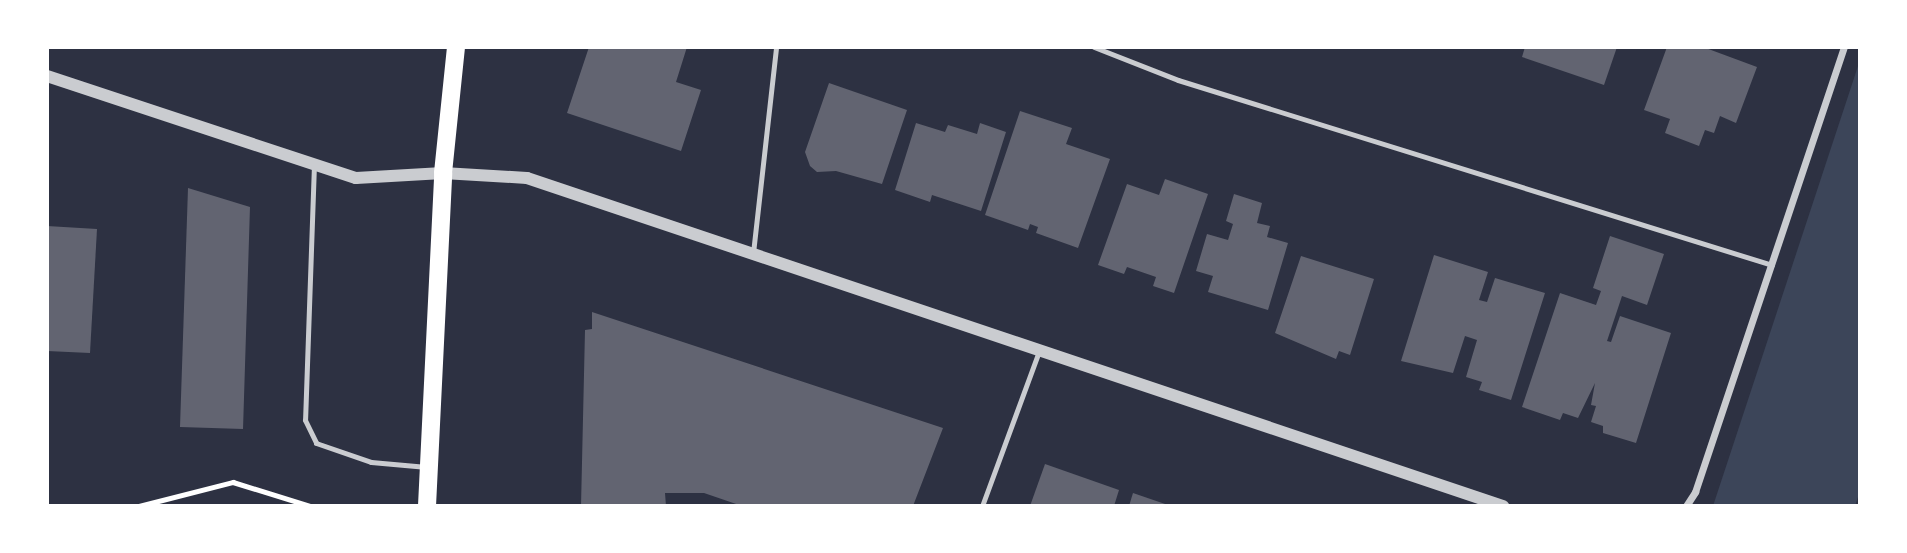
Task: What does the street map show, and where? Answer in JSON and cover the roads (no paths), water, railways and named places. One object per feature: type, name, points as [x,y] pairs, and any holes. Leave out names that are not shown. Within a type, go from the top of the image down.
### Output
[{"type":"main road","points":[[427,506],[443,173],[456,47]]},
{"type":"street","points":[[1686,506],[1695,492],[1844,47]]},
{"type":"street","points":[[47,76],[356,178],[443,173],[527,178],[752,256],[1503,506]]},
{"type":"lane","points":[[752,256],[776,47]]},
{"type":"lane","points":[[1094,47],[1178,80],[1772,265]]},
{"type":"lane","points":[[314,164],[306,420],[316,443],[371,462],[427,467]]},
{"type":"lane","points":[[982,506],[1039,352]]}]
